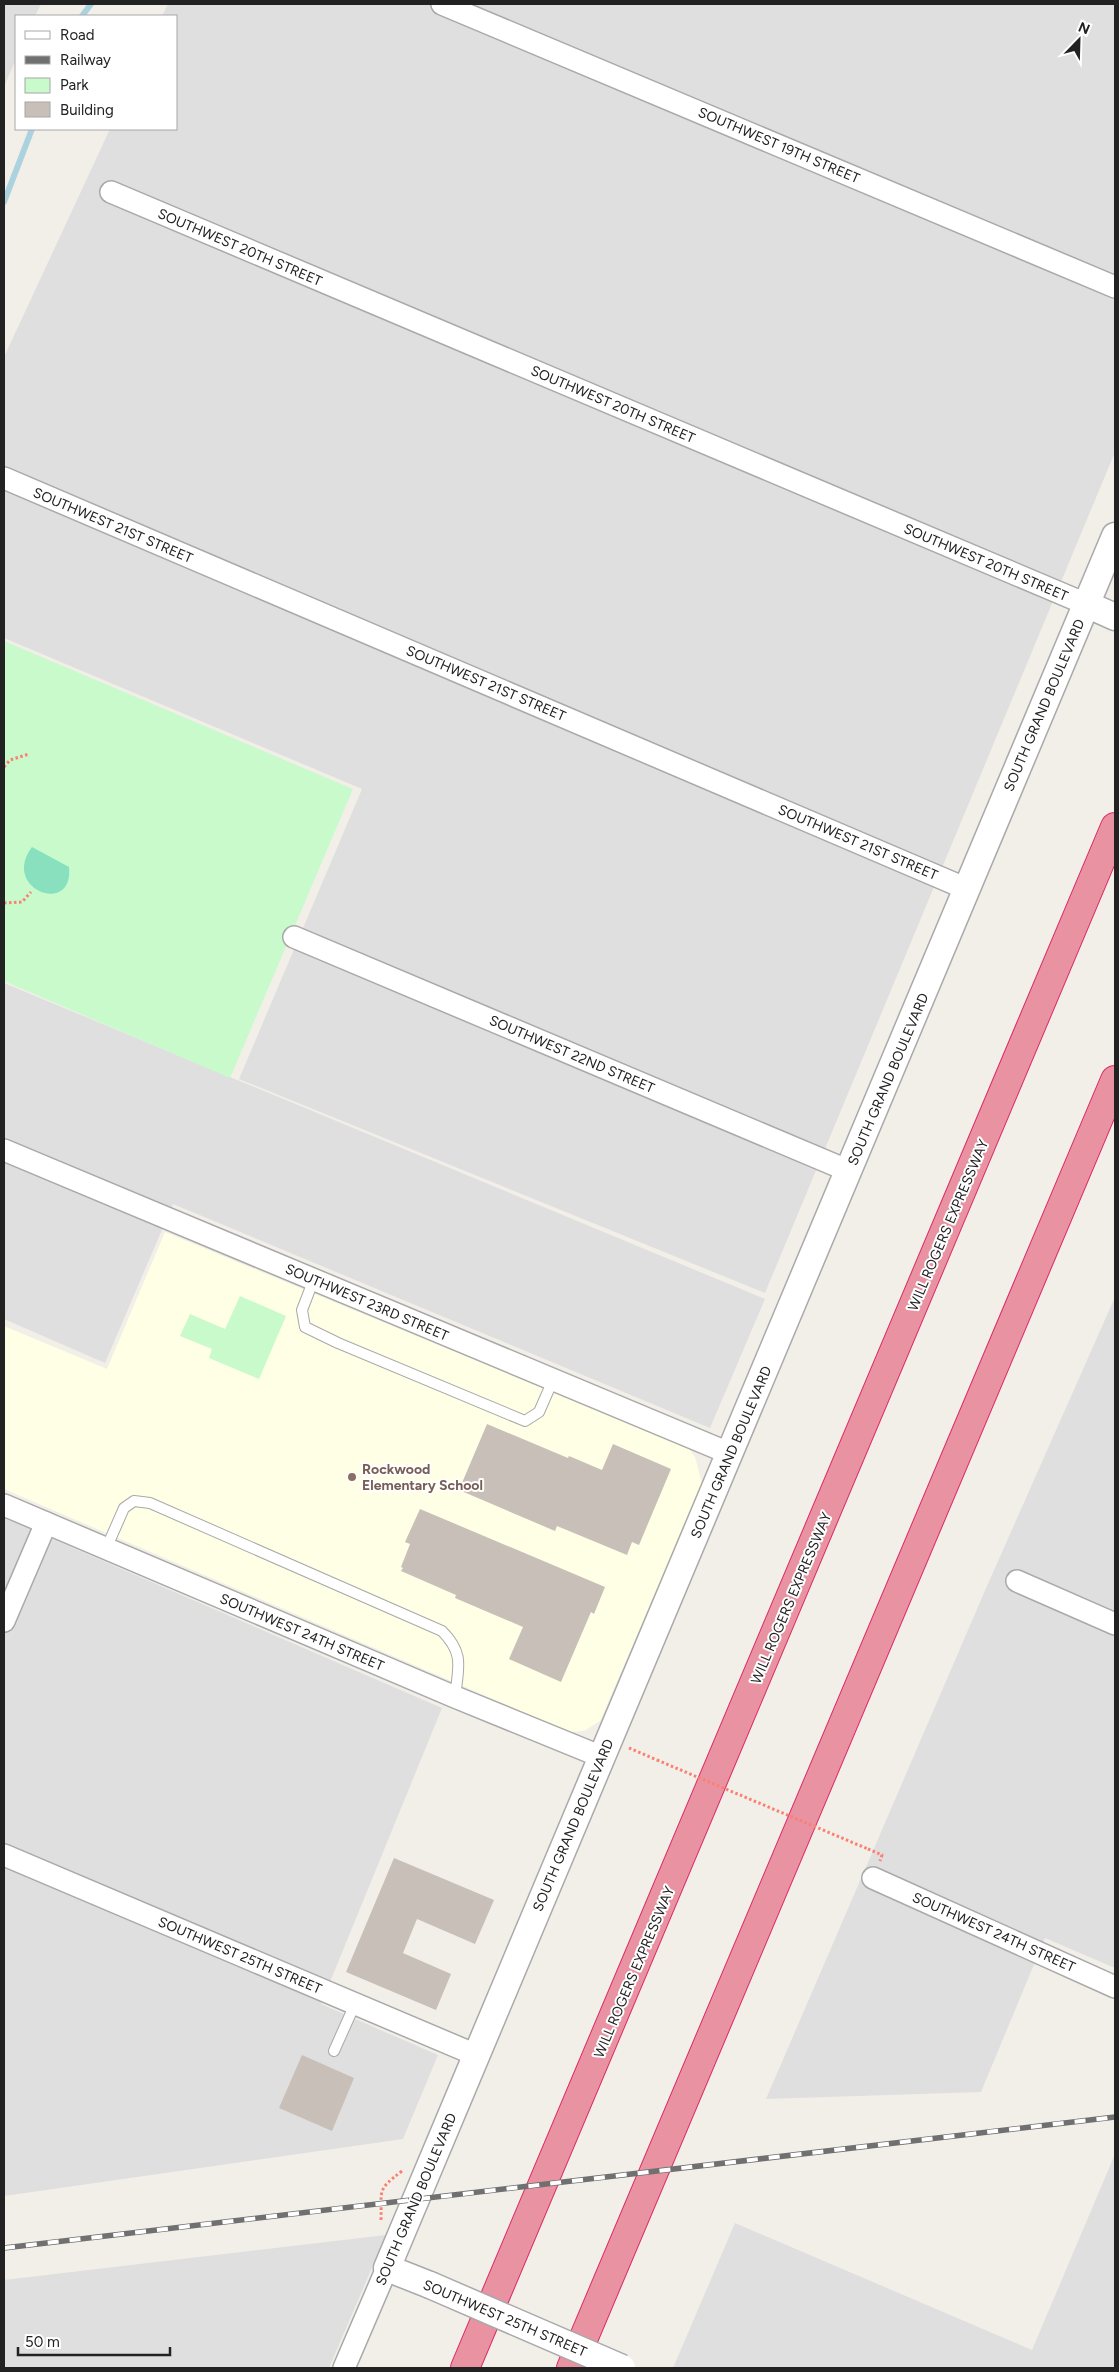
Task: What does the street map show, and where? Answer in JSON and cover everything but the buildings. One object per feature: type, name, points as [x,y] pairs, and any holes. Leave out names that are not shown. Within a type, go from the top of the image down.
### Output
[{"type":"highway","name":"WILL ROGERS EXPRESSWAY","points":[[466,2368],[1115,827]]},
{"type":"highway","points":[[571,2368],[1115,1080]]},
{"type":"street","name":"SOUTHWEST 19TH STREET","points":[[442,4],[1115,287]]},
{"type":"street","name":"SOUTHWEST 20TH STREET","points":[[111,192],[1115,617]]},
{"type":"street","name":"SOUTHWEST 21ST STREET","points":[[4,478],[967,889]]},
{"type":"street","name":"SOUTH GRAND BOULEVARD","points":[[344,2368],[731,1454],[1115,536]]},
{"type":"street","name":"SOUTHWEST 22ND STREET","points":[[294,937],[849,1171]]},
{"type":"street","name":"SOUTHWEST 23RD STREET","points":[[4,1150],[731,1454]]},
{"type":"street","name":"SOUTHWEST 24TH STREET","points":[[4,1505],[455,1697],[602,1757]]},
{"type":"street","points":[[4,1621],[46,1523]]},
{"type":"street","points":[[1017,1581],[1115,1624]]},
{"type":"street","name":"SOUTHWEST 25TH STREET","points":[[4,1855],[476,2055]]},
{"type":"street","name":"SOUTHWEST 24TH STREET","points":[[873,1878],[1115,1987]]},
{"type":"street","name":"SOUTHWEST 25TH STREET","points":[[387,2268],[622,2368]]},
{"type":"lane","points":[[314,1279],[302,1310],[306,1327],[338,1343],[525,1421],[539,1412],[553,1380]]},
{"type":"lane","points":[[106,1549],[124,1508],[134,1500],[150,1503],[442,1631],[454,1644],[459,1659],[455,1697]]},
{"type":"lane","points":[[334,2051],[355,2004]]},
{"type":"path","points":[[4,767],[10,760],[29,754]]},
{"type":"path","points":[[4,903],[22,902],[31,892]]},
{"type":"path","points":[[628,1747],[868,1849]]},
{"type":"path","points":[[381,2220],[380,2195],[382,2188]]},
{"type":"shaded area","points":[[4,4],[41,4],[36,15],[15,15],[15,61],[4,87]]},
{"type":"shaded area","points":[[168,4],[1115,4],[1115,452],[765,1293],[239,1079],[362,789],[4,638],[4,357],[110,130],[178,130],[178,15],[162,15]]},
{"type":"shaded area","points":[[4,983],[765,1299],[710,1428],[173,1204],[105,1363],[4,1319]]},
{"type":"shaded area","name":"Rockwood Elementary School","points":[[165,1232],[689,1449],[695,1457],[702,1484],[600,1721],[584,1731],[570,1732],[4,1489],[4,1326],[107,1369]]},
{"type":"shaded area","points":[[1115,1297],[1115,1968],[1045,1938],[981,2092],[766,2099],[987,1586]]},
{"type":"shaded area","points":[[4,1518],[442,1708],[321,2004],[438,2055],[403,2139],[4,2196]]},
{"type":"shaded area","points":[[1115,2154],[1115,2368],[673,2368],[735,2223],[1032,2350]]},
{"type":"shaded area","points":[[386,2235],[329,2368],[4,2368],[4,2280]]},
{"type":"green space","points":[[4,641],[353,789],[230,1078],[4,981]]},
{"type":"green space","points":[[32,847],[69,867],[68,882],[61,891],[51,894],[40,892],[31,885],[25,875],[25,862]]},
{"type":"green space","points":[[240,1296],[286,1316],[259,1379],[209,1358],[212,1349],[180,1336],[190,1314],[225,1329]]},
{"type":"waterway","points":[[83,15],[91,4]]},
{"type":"waterway","points":[[4,202],[32,130]]},
{"type":"railway","points":[[4,2248],[1115,2117]]},
{"type":"place","name":"Rockwood Elementary School","points":[[352,1477]]}]
